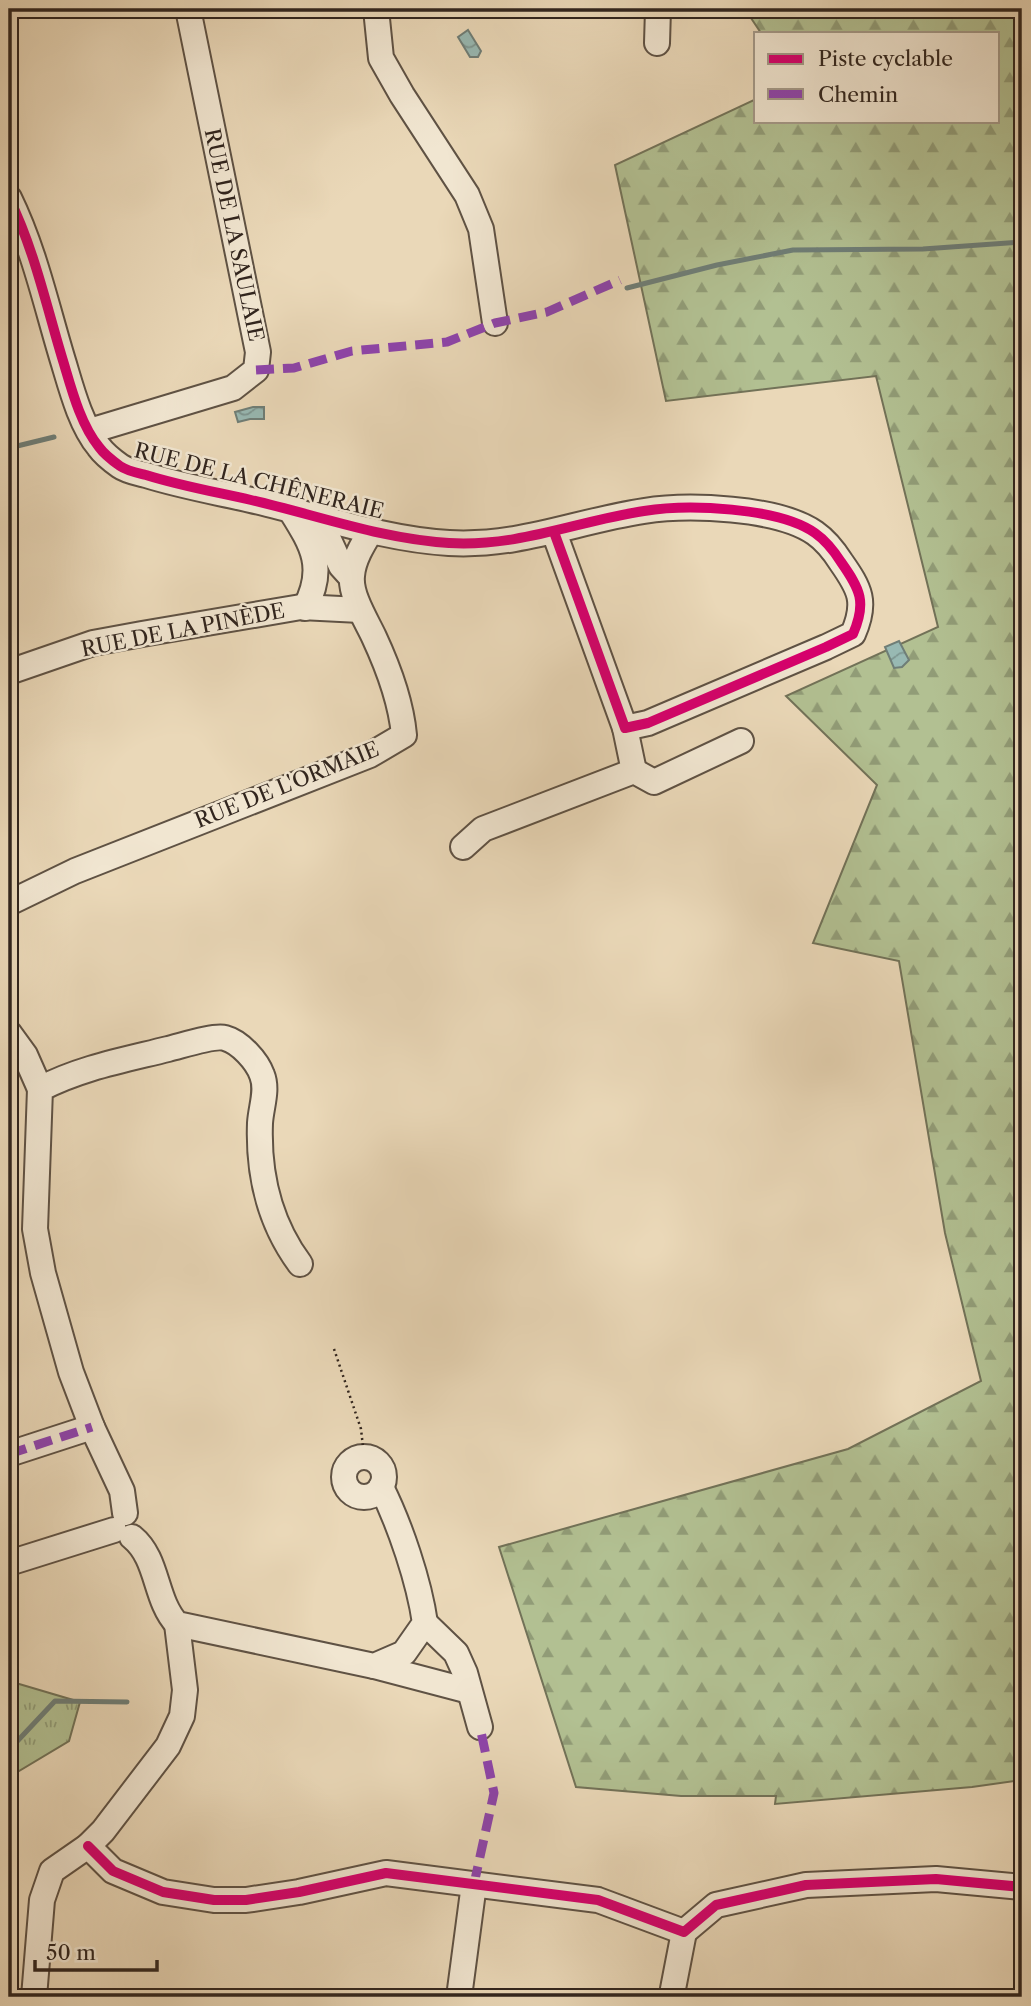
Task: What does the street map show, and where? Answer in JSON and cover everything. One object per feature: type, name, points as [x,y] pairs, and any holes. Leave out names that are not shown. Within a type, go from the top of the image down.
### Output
[{"type":"street","name":"RUE DE LA SAULAIE","points":[[90,431],[233,388],[256,370],[258,352],[188,9]]},
{"type":"street","points":[[376,9],[381,58],[467,195],[481,229],[495,323]]},
{"type":"street","points":[[657,43],[658,9]]},
{"type":"street","name":"RUE DE LA CHÊNERAIE","points":[[9,198],[23,227],[76,404],[99,447],[123,468],[171,483],[408,539],[452,543],[503,541],[644,511],[718,509],[756,512],[788,520],[814,532],[834,551],[853,578],[861,597],[860,618],[853,634],[648,723],[625,728]]},
{"type":"street","points":[[291,511],[311,543],[316,563],[316,582],[305,608]]},
{"type":"street","name":"RUE DE L'ORMAIE","points":[[9,902],[112,856],[370,755],[404,735],[402,713],[374,638],[360,610],[351,577],[341,566],[319,518]]},
{"type":"street","points":[[351,577],[370,531]]},
{"type":"street","points":[[554,532],[625,728],[634,771],[654,782],[741,741]]},
{"type":"street","name":"RUE DE LA PINÈDE","points":[[9,672],[93,643],[305,608],[360,610]]},
{"type":"street","points":[[463,847],[483,829],[634,771]]},
{"type":"street","points":[[9,1033],[25,1055],[40,1089],[35,1229],[46,1286],[71,1372],[92,1427],[122,1491],[124,1527],[150,1557],[168,1614],[177,1624],[185,1690],[182,1716],[168,1746],[103,1831],[88,1846],[52,1871],[40,1913],[34,1997]]},
{"type":"street","points":[[40,1089],[58,1079],[104,1065],[194,1043],[224,1037],[242,1047],[262,1075],[265,1089],[259,1149],[263,1182],[282,1240],[300,1264]]},
{"type":"street","points":[[9,1454],[92,1427]]},
{"type":"street","points":[[358,1457],[364,1457],[377,1461],[382,1467],[384,1480],[377,1492],[365,1497],[353,1494],[345,1484],[344,1471],[347,1465],[358,1457]]},
{"type":"street","points":[[382,1487],[399,1530],[423,1606],[425,1623],[456,1653],[465,1672],[480,1727]]},
{"type":"street","points":[[9,1563],[124,1527]]},
{"type":"street","points":[[374,1667],[404,1653],[425,1623]]},
{"type":"street","points":[[177,1624],[374,1667],[469,1691]]},
{"type":"street","points":[[88,1846],[113,1871],[163,1892],[214,1900],[246,1900],[299,1892],[386,1873],[598,1900],[684,1932]]},
{"type":"street","points":[[674,1997],[672,1994],[684,1932],[716,1905],[806,1885],[936,1879],[1022,1887]]},
{"type":"street","points":[[459,1997],[474,1884]]},
{"type":"path","points":[[334,1349],[361,1429],[364,1457]]},
{"type":"green space","points":[[745,9],[1022,9],[1022,1780],[972,1787],[775,1804],[776,1796],[681,1796],[576,1787],[499,1547],[848,1449],[981,1381],[945,1233],[899,961],[813,943],[877,785],[786,696],[938,627],[876,376],[666,401],[615,165],[754,100],[754,122],[1000,122],[1000,32],[760,32]]},
{"type":"green space","points":[[9,1681],[80,1702],[69,1741],[9,1777]]},
{"type":"water","points":[[468,30],[481,51],[478,57],[470,57],[458,37]]},
{"type":"water","points":[[264,407],[264,419],[238,422],[235,412]]},
{"type":"water","points":[[899,641],[909,660],[902,667],[894,668],[885,647]]},
{"type":"waterway","points":[[1018,9],[1022,27]]},
{"type":"waterway","points":[[627,288],[717,265],[793,250],[923,249],[1022,242]]},
{"type":"waterway","points":[[9,448],[54,437]]},
{"type":"waterway","points":[[9,1750],[55,1701],[127,1702]]},
{"type":"marked path","points":[[256,370],[294,368],[352,351],[447,342],[495,323],[547,312],[620,280]]},
{"type":"marked path","points":[[9,1454],[92,1427]]},
{"type":"marked path","points":[[474,1884],[494,1793],[480,1727]]},
{"type":"cycle path","points":[[9,198],[33,259],[82,418],[101,450],[123,468],[374,532],[449,543],[500,541],[619,515],[662,509],[707,508],[756,513],[799,524],[826,542],[857,588],[860,613],[853,634],[648,723],[625,728],[554,532]]},
{"type":"cycle path","points":[[88,1846],[113,1871],[163,1892],[214,1900],[246,1900],[299,1892],[386,1873],[598,1900],[684,1932],[716,1905],[806,1885],[936,1879],[1022,1887]]}]
